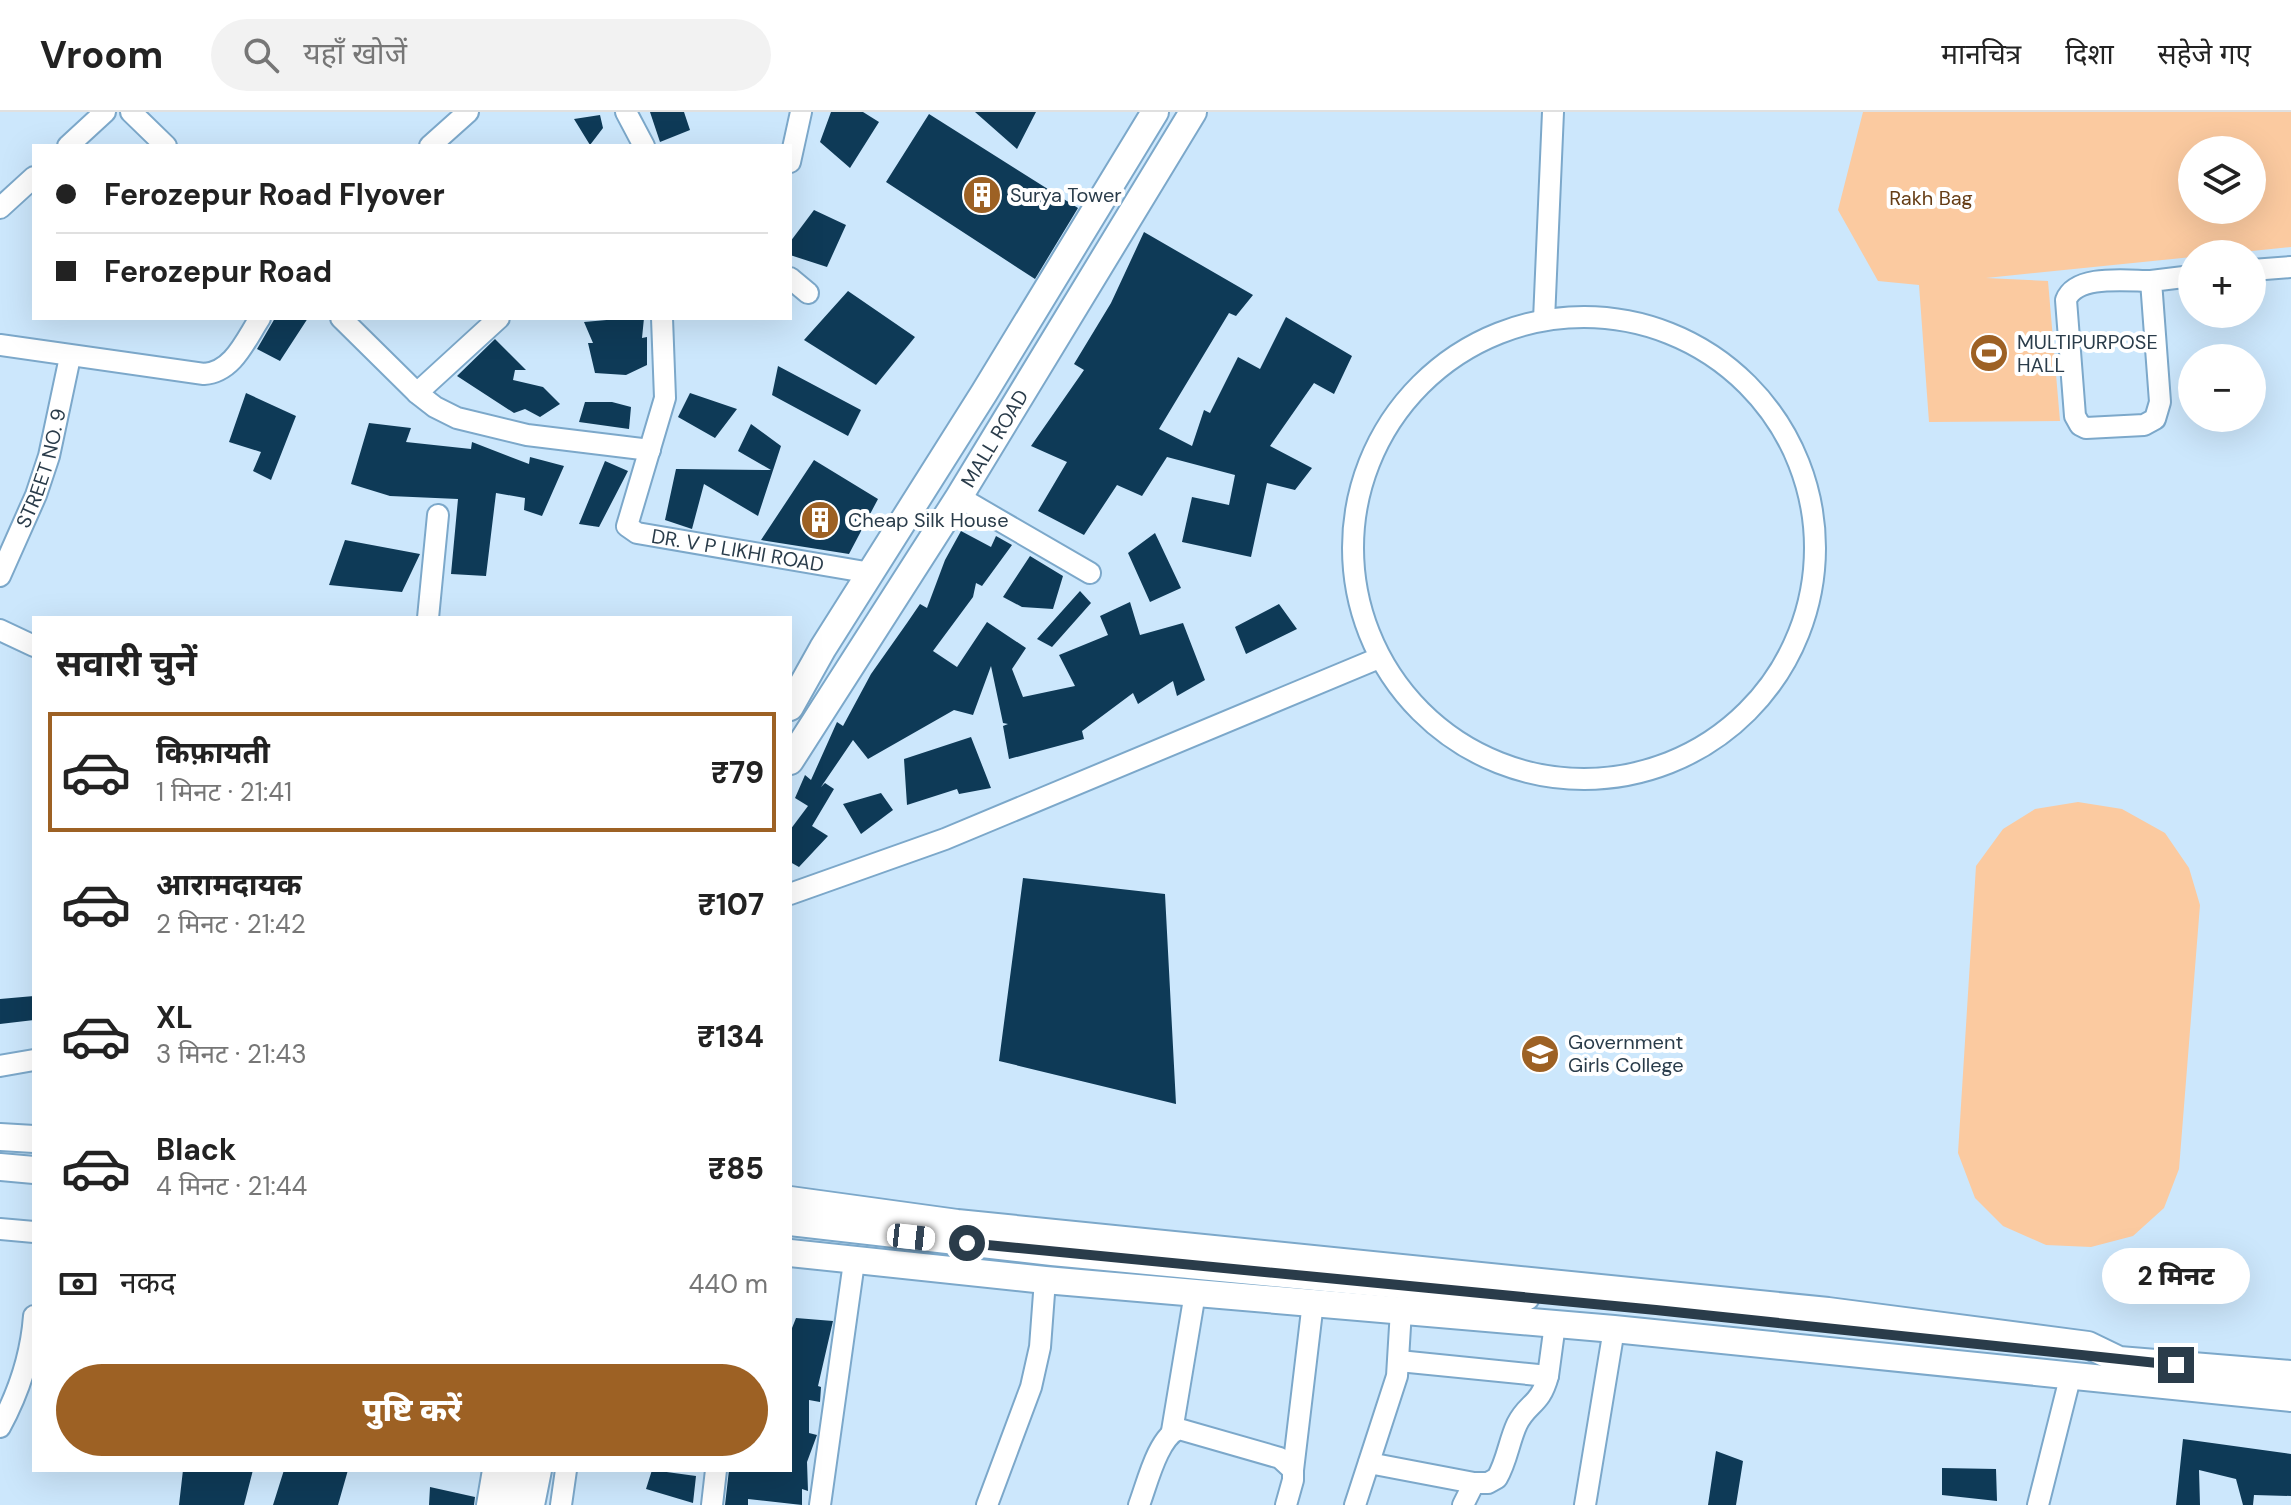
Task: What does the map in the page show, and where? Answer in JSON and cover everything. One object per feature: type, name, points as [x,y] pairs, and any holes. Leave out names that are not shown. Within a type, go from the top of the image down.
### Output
[{"type":"main road","name":"MALL ROAD","points":[[792,703],[823,648],[1155,112]]},
{"type":"main road","name":"MALL ROAD","points":[[792,758],[959,497],[1193,112]]},
{"type":"main road","points":[[0,1137],[32,1139]]},
{"type":"main road","points":[[0,1153],[32,1169]]},
{"type":"main road","points":[[0,1167],[32,1170]]},
{"type":"main road","points":[[0,1184],[32,1170]]},
{"type":"main road","points":[[792,1200],[957,1223],[1828,1311],[2088,1345],[2119,1360]]},
{"type":"main road","points":[[792,1222],[1006,1247],[1579,1302],[2079,1365],[2291,1398]]},
{"type":"main road","points":[[792,1253],[1045,1280],[1614,1329],[1985,1368],[2079,1365],[2119,1360],[2291,1374]]},
{"type":"main road","points":[[509,1505],[515,1472]]},
{"type":"main road","points":[[531,1505],[538,1472]]},
{"type":"street","points":[[70,144],[105,112]]},
{"type":"street","points":[[131,112],[164,144]]},
{"type":"street","points":[[432,144],[468,112]]},
{"type":"street","points":[[626,112],[643,144]]},
{"type":"street","points":[[792,153],[801,112]]},
{"type":"street","points":[[1544,320],[1553,112]]},
{"type":"street","points":[[0,208],[32,179]]},
{"type":"street","points":[[2266,269],[2291,267]]},
{"type":"street","points":[[2151,281],[2160,402],[2157,415],[2144,425],[2086,428],[2075,416],[2066,300],[2069,292],[2081,283],[2178,278]]},
{"type":"street","points":[[792,280],[808,293]]},
{"type":"street","points":[[1593,317],[1641,324],[1687,341],[1728,368],[1763,402],[1790,443],[1810,501],[1816,537],[1813,586],[1800,633],[1778,676],[1747,714],[1709,744],[1665,766],[1617,778],[1568,780],[1522,772],[1479,755],[1439,729],[1406,697],[1379,658],[1362,617],[1353,574],[1352,545],[1359,488],[1375,446],[1398,409],[1427,377],[1462,350],[1502,331],[1544,320],[1593,317]]},
{"type":"street","points":[[0,345],[70,357],[204,374],[217,373],[232,362],[259,320]]},
{"type":"street","points":[[343,320],[417,393],[457,418],[527,435],[650,450]]},
{"type":"street","points":[[417,393],[497,320]]},
{"type":"street","name":"DR. V P LIKHI ROAD","points":[[662,320],[665,398],[627,520],[631,531],[871,573]]},
{"type":"street","name":"STREET NO. 9","points":[[0,576],[36,495],[49,456],[70,357]]},
{"type":"street","points":[[959,497],[1090,573]]},
{"type":"street","points":[[428,616],[438,515]]},
{"type":"street","points":[[0,630],[32,645]]},
{"type":"street","points":[[792,893],[945,839],[1379,658]]},
{"type":"street","points":[[0,1066],[32,1060]]},
{"type":"street","points":[[0,1229],[32,1232]]},
{"type":"street","points":[[820,1505],[854,1262]]},
{"type":"street","points":[[987,1505],[1031,1387],[1040,1347],[1045,1280]]},
{"type":"street","points":[[1139,1505],[1159,1452],[1172,1431],[1195,1293]]},
{"type":"street","points":[[1286,1505],[1293,1480],[1313,1302]]},
{"type":"street","points":[[1355,1505],[1397,1376],[1401,1310]]},
{"type":"street","points":[[1369,1463],[1474,1483],[1488,1483],[1497,1478],[1522,1415],[1541,1397],[1548,1376],[1555,1324]]},
{"type":"street","points":[[0,1427],[15,1400],[32,1327]]},
{"type":"street","points":[[1585,1505],[1614,1329]]},
{"type":"street","points":[[1399,1361],[1548,1376]]},
{"type":"street","points":[[2038,1505],[2079,1365]]},
{"type":"street","points":[[1172,1431],[1189,1430],[1280,1458],[1293,1470]]},
{"type":"street","points":[[487,1505],[493,1472]]},
{"type":"street","points":[[561,1505],[566,1472]]},
{"type":"street","points":[[712,1505],[716,1472]]},
{"type":"street","points":[[1463,1505],[1474,1483]]},
{"type":"green space","name":"Rakh Bag","points":[[1863,112],[2291,112],[2291,247],[2266,250],[2266,240],[2178,240],[2178,258],[1986,278],[2048,281],[2060,421],[1929,422],[1919,285],[1878,281],[1838,210]]},
{"type":"green space","points":[[2078,802],[2122,809],[2165,833],[2189,868],[2200,905],[2179,1169],[2164,1208],[2133,1236],[2091,1247],[2046,1245],[2003,1226],[1975,1198],[1958,1153],[1976,866],[2003,829],[2035,809]]},
{"type":"building","points":[[650,112],[684,112],[690,130],[660,142]]},
{"type":"building","points":[[831,112],[863,112],[879,122],[850,168],[820,142]]},
{"type":"building","points":[[975,112],[1036,112],[1017,149]]},
{"type":"building","name":"Surya Tower","points":[[929,114],[1078,208],[1035,279],[886,182]]},
{"type":"building","points":[[600,115],[603,128],[589,144],[574,119]]},
{"type":"building","points":[[814,210],[846,225],[827,267],[792,256],[792,239]]},
{"type":"building","points":[[1144,232],[1253,295],[1236,316],[1229,313],[1159,429],[1192,446],[1204,410],[1210,413],[1238,357],[1260,369],[1286,317],[1352,356],[1334,394],[1314,383],[1270,446],[1312,468],[1295,490],[1267,483],[1251,557],[1182,542],[1192,497],[1229,505],[1235,475],[1167,457],[1142,496],[1117,485],[1084,535],[1038,511],[1067,462],[1031,446],[1084,370],[1074,364],[1111,303]]},
{"type":"building","points":[[848,291],[915,337],[876,385],[804,340]]},
{"type":"building","points":[[274,320],[307,320],[280,361],[257,349]]},
{"type":"building","points":[[644,320],[642,338],[647,337],[647,365],[626,375],[595,373],[588,343],[593,343],[584,322]]},
{"type":"building","points":[[495,339],[526,370],[515,370],[513,380],[543,387],[560,404],[540,417],[525,409],[514,413],[457,376]]},
{"type":"building","points":[[778,366],[861,410],[848,436],[772,395]]},
{"type":"building","points":[[246,393],[296,416],[271,480],[253,471],[261,452],[229,442]]},
{"type":"building","points":[[690,393],[737,409],[715,438],[678,417]]},
{"type":"building","points":[[585,402],[612,402],[631,407],[629,429],[579,422]]},
{"type":"building","points":[[369,423],[411,428],[406,442],[471,449],[472,442],[529,464],[530,457],[564,466],[542,516],[524,510],[525,498],[496,493],[486,576],[451,574],[458,499],[390,496],[351,484]]},
{"type":"building","points":[[751,424],[781,446],[758,516],[704,484],[692,529],[665,520],[676,469],[771,470],[738,451]]},
{"type":"building","name":"Cheap Silk House","points":[[814,460],[878,499],[849,554],[761,540]]},
{"type":"building","points":[[605,461],[628,471],[599,527],[579,524]]},
{"type":"building","points":[[961,531],[991,547],[996,536],[1012,545],[982,586],[976,583],[973,597],[933,651],[957,667],[987,622],[1026,648],[1012,669],[1023,697],[1075,686],[1059,655],[1108,635],[1100,616],[1130,602],[1140,635],[1183,623],[1205,680],[1177,696],[1173,681],[1138,704],[1133,693],[1082,731],[1084,739],[1009,759],[1003,726],[1008,724],[1003,723],[991,666],[973,715],[954,710],[868,759],[853,740],[821,787],[825,783],[834,789],[812,826],[828,836],[799,867],[792,863],[792,827],[808,806],[795,798],[805,775],[811,780],[837,722],[843,726],[871,674],[920,604],[927,608],[945,560]]},
{"type":"building","points":[[1155,533],[1181,588],[1150,602],[1128,553]]},
{"type":"building","points":[[345,540],[420,554],[402,592],[329,585]]},
{"type":"building","points":[[1030,556],[1063,576],[1053,609],[1022,607],[1003,597]]},
{"type":"building","points":[[1080,591],[1091,603],[1052,647],[1037,639]]},
{"type":"building","points":[[1279,604],[1297,629],[1246,654],[1235,627]]},
{"type":"building","points":[[971,737],[991,788],[959,794],[957,789],[907,805],[904,759]]},
{"type":"building","points":[[881,793],[893,810],[861,834],[843,804]]},
{"type":"building","points":[[1023,878],[1165,894],[1176,1104],[999,1061]]},
{"type":"building","points":[[32,996],[32,1020],[0,1024],[0,999]]},
{"type":"building","points":[[796,1318],[833,1321],[818,1386],[821,1387],[820,1402],[809,1400],[809,1433],[817,1435],[807,1462],[808,1491],[802,1489],[802,1505],[748,1499],[748,1505],[725,1505],[729,1472],[792,1472],[792,1328]]},
{"type":"building","points":[[2183,1439],[2291,1454],[2291,1496],[2254,1495],[2253,1505],[2243,1505],[2236,1479],[2199,1470],[2200,1505],[2176,1505]]},
{"type":"building","points":[[1716,1451],[1743,1461],[1736,1505],[1708,1505]]},
{"type":"building","points":[[1942,1468],[1996,1469],[1997,1501],[1942,1495]]},
{"type":"building","points":[[183,1472],[252,1472],[244,1505],[179,1505]]},
{"type":"building","points":[[283,1472],[347,1472],[338,1505],[273,1505]]},
{"type":"building","points":[[651,1472],[696,1476],[693,1503],[646,1489]]},
{"type":"building","points":[[430,1487],[475,1497],[474,1505],[429,1505]]},
{"type":"place","name":"Surya Tower","points":[[982,195]]},
{"type":"place","name":"MULTIPURPOSE HALL","points":[[1989,353]]},
{"type":"place","name":"Cheap Silk House","points":[[820,520]]},
{"type":"place","name":"Government Girls College","points":[[1540,1054]]},
{"type":"route","points":[[967,1243],[1656,1310],[2176,1365]]}]
